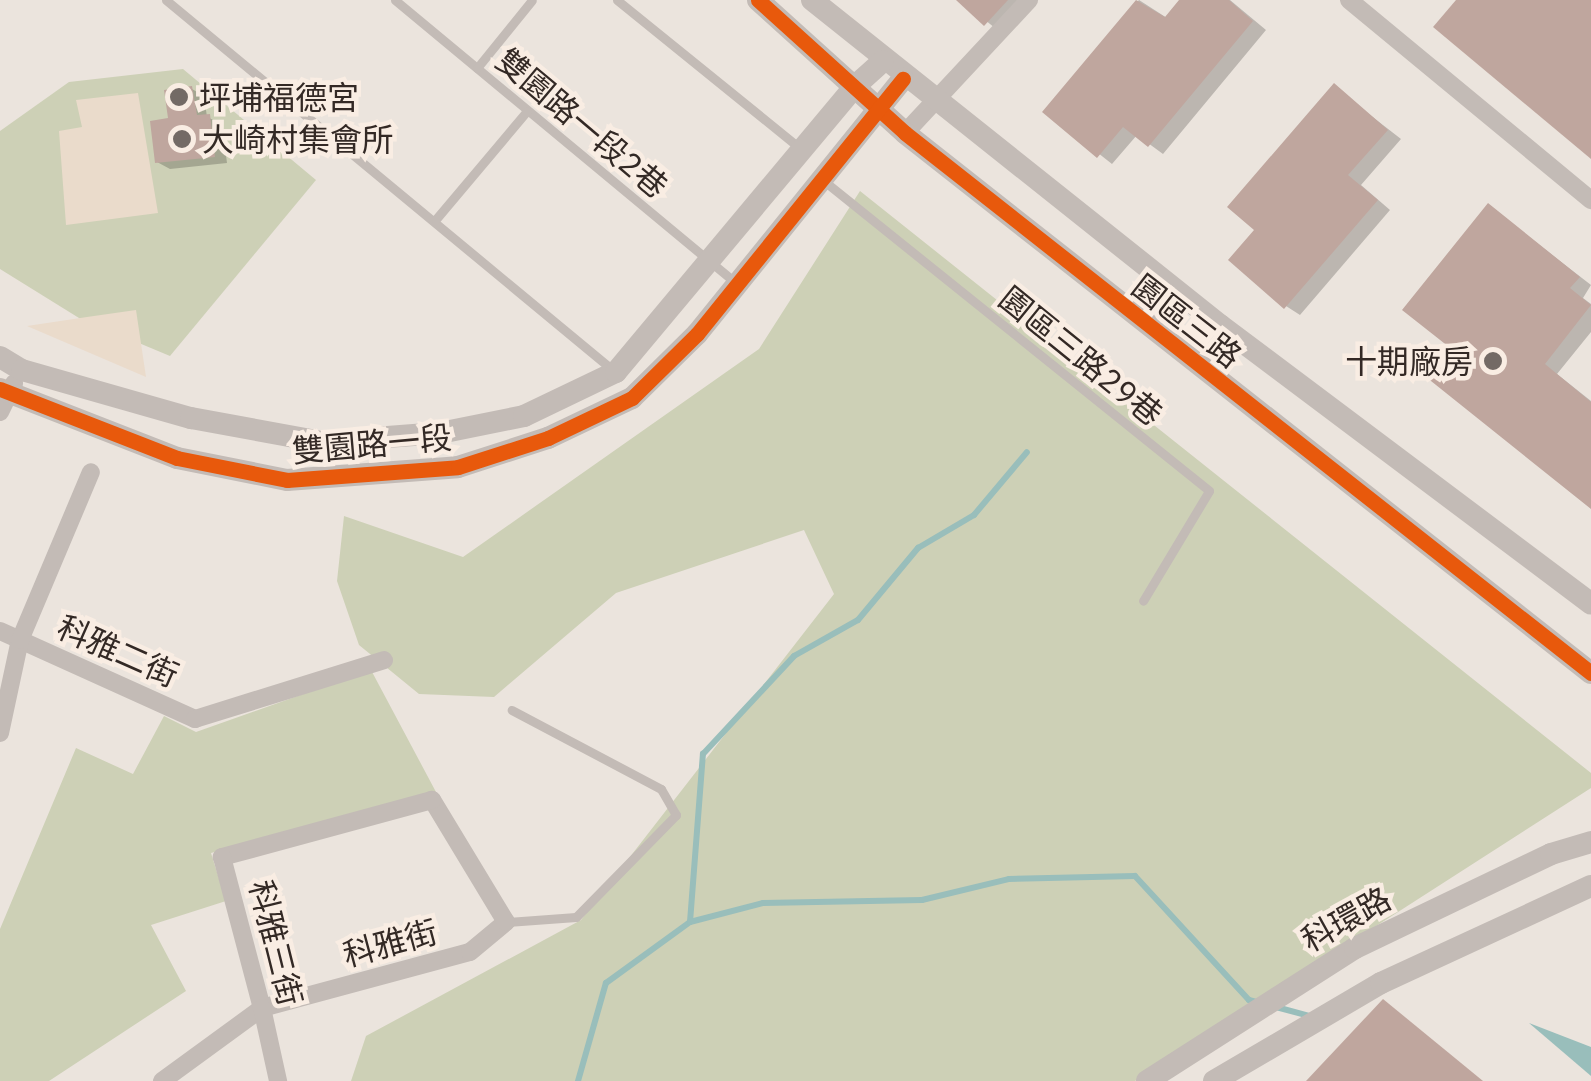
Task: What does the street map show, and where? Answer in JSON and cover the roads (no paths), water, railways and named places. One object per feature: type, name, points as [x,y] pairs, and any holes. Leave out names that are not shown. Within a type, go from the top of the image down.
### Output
[{"type":"street","name":"園區三路","points":[[758,0],[905,133],[1591,673]]},
{"type":"street","name":"園區三路","points":[[812,0],[936,104],[1591,604]]},
{"type":"street","points":[[905,133],[1029,0]]},
{"type":"street","points":[[1349,0],[1591,200]]},
{"type":"street","name":"雙園路一段","points":[[0,357],[22,370],[191,418],[322,442],[440,433],[524,416],[616,372],[854,87],[882,62]]},
{"type":"street","name":"雙園路一段","points":[[3,399],[177,458],[287,480],[458,467],[548,438],[632,398],[737,284],[904,79]]},
{"type":"street","points":[[3,399],[22,370]]},
{"type":"street","points":[[0,733],[20,640],[91,472]]},
{"type":"street","name":"科雅二街","points":[[0,631],[195,718],[384,660]]},
{"type":"street","name":"科雅三街","points":[[278,1081],[222,857],[432,800],[506,922]]},
{"type":"street","name":"科環路","points":[[1147,1081],[1355,948],[1551,854],[1591,842]]},
{"type":"street","points":[[1214,1081],[1381,982],[1583,889]]},
{"type":"street","name":"科雅街","points":[[162,1081],[262,1008],[470,952],[506,922]]},
{"type":"lane","points":[[166,0],[436,219],[616,372]]},
{"type":"lane","name":"雙園路一段2巷","points":[[395,0],[737,284]]},
{"type":"lane","points":[[477,68],[532,0]]},
{"type":"lane","points":[[617,0],[802,150]]},
{"type":"lane","points":[[436,219],[527,111]]},
{"type":"lane","name":"園區三路29巷","points":[[822,179],[1209,491],[1142,601]]},
{"type":"lane","points":[[506,922],[576,917],[676,816],[660,789],[512,710]]},
{"type":"water","points":[[1529,1023],[1591,1047],[1591,1076]]},
{"type":"waterway","points":[[690,922],[703,754],[794,656],[858,620],[918,548],[974,515],[1027,452]]},
{"type":"waterway","points":[[578,1081],[606,983],[690,922],[763,903],[922,900],[1009,879],[1135,876],[1249,1000],[1260,1003]]},
{"type":"waterway","points":[[1276,1007],[1313,1017]]},
{"type":"place","name":"坪埔福德宮","points":[[179,97]]},
{"type":"place","name":"大崎村集會所","points":[[182,139]]},
{"type":"place","name":"十期廠房","points":[[1493,361]]}]
